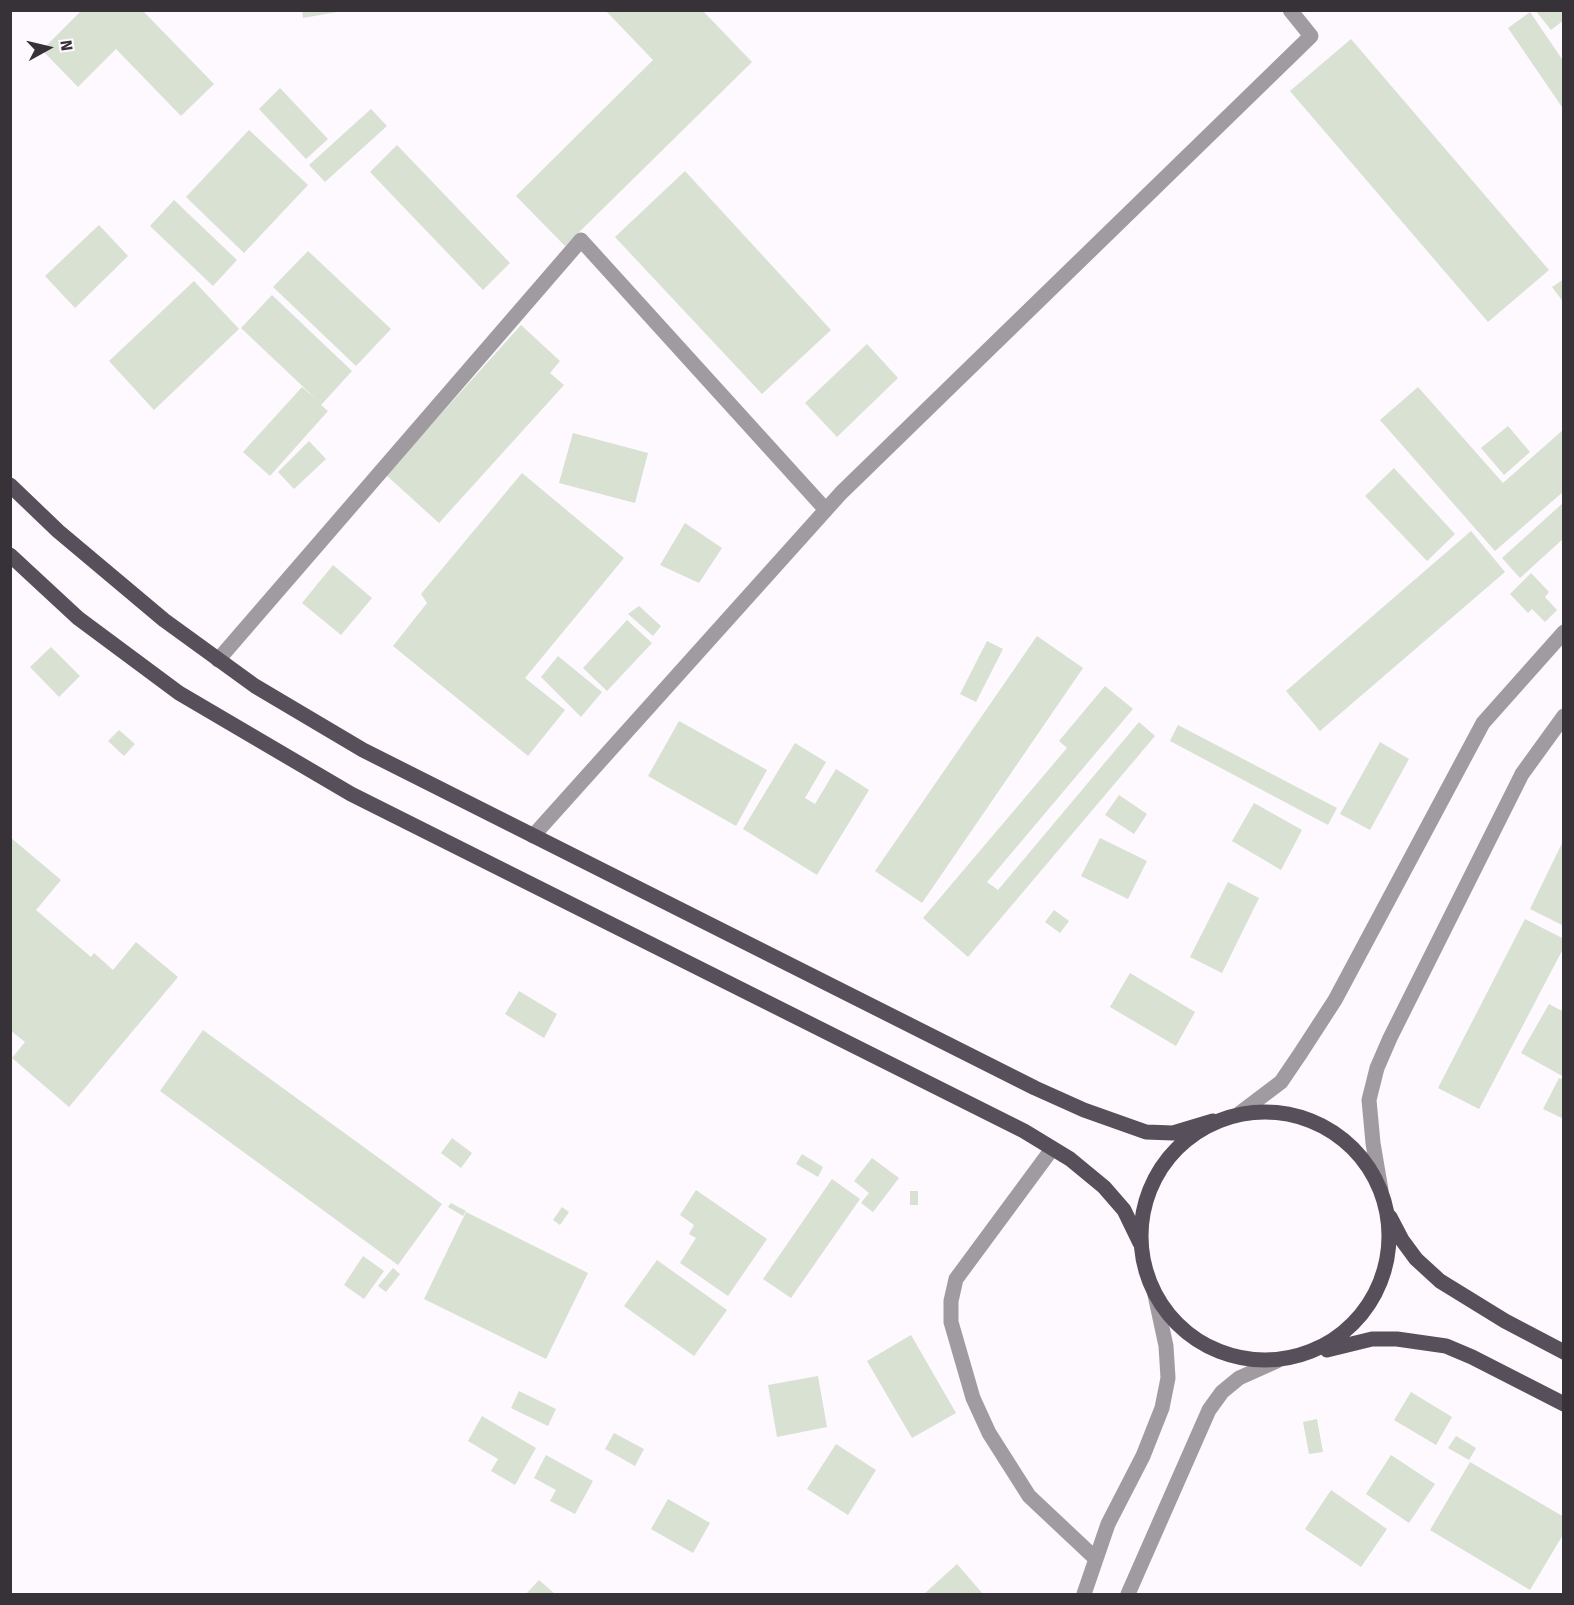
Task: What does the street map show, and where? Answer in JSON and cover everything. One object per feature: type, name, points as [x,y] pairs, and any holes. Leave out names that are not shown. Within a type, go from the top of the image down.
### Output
[{"type":"main road","points":[[10,485],[75,546],[164,620],[255,686],[363,750],[1035,1088],[1084,1110],[1146,1132],[1173,1133],[1239,1113],[1283,1111],[1324,1125],[1358,1152],[1381,1190],[1388,1213],[1402,1239],[1416,1259],[1440,1281],[1505,1321],[1563,1352]]},
{"type":"main road","points":[[10,555],[78,618],[179,693],[351,794],[1023,1131],[1070,1159],[1104,1187],[1124,1210],[1140,1244],[1145,1270],[1155,1295],[1177,1325],[1207,1347],[1241,1359],[1277,1361],[1372,1339],[1425,1342],[1446,1346],[1563,1404]]},
{"type":"main road","points":[[1140,1244],[1144,1206],[1158,1171],[1182,1142],[1213,1121]]},
{"type":"main road","points":[[1303,1356],[1335,1340],[1356,1321],[1381,1284],[1389,1249],[1388,1213]]},
{"type":"street","points":[[533,836],[826,510],[1311,36],[1290,10]]},
{"type":"street","points":[[218,660],[581,240],[826,510]]},
{"type":"street","points":[[1239,1113],[1281,1082],[1300,1054],[1335,1000],[1483,723],[1563,632]]},
{"type":"street","points":[[1381,1190],[1372,1143],[1369,1100],[1377,1068],[1522,774],[1563,716]]},
{"type":"street","points":[[1052,1149],[956,1279],[951,1301],[951,1322],[973,1398],[988,1433],[1029,1496],[1096,1559]]},
{"type":"street","points":[[1084,1594],[1108,1524],[1143,1456],[1162,1408],[1168,1378],[1166,1346],[1155,1295]]},
{"type":"street","points":[[1128,1594],[1209,1410],[1222,1392],[1239,1378],[1277,1361]]},
{"type":"building","points":[[82,10],[142,10],[214,84],[181,116],[116,49],[78,87],[42,50]]},
{"type":"building","points":[[302,10],[336,10],[337,12],[303,18]]},
{"type":"building","points":[[605,10],[702,10],[752,62],[565,246],[516,196],[653,60]]},
{"type":"building","points":[[1535,10],[1564,10],[1564,20],[1551,30]]},
{"type":"building","points":[[1530,12],[1564,62],[1564,110],[1508,28]]},
{"type":"building","points":[[1351,39],[1549,270],[1488,322],[1290,91]]},
{"type":"building","points":[[280,88],[328,139],[306,159],[259,109]]},
{"type":"building","points":[[371,109],[387,126],[325,182],[309,165]]},
{"type":"building","points":[[249,130],[308,185],[244,253],[186,197]]},
{"type":"building","points":[[397,145],[510,263],[483,290],[370,172]]},
{"type":"building","points":[[685,171],[831,330],[762,394],[615,237]]},
{"type":"building","points":[[174,200],[237,260],[213,286],[150,226]]},
{"type":"building","points":[[99,225],[128,256],[75,308],[45,276]]},
{"type":"building","points":[[308,251],[391,329],[356,366],[273,287]]},
{"type":"building","points":[[1564,279],[1564,303],[1552,287]]},
{"type":"building","points":[[194,281],[239,329],[154,410],[109,361]]},
{"type":"building","points":[[272,295],[352,371],[321,405],[328,411],[270,476],[243,452],[302,387],[316,399],[241,328]]},
{"type":"building","points":[[521,325],[560,361],[550,373],[564,385],[439,523],[386,475]]},
{"type":"building","points":[[867,344],[898,378],[837,437],[805,403]]},
{"type":"building","points":[[1418,387],[1503,483],[1564,429],[1564,491],[1495,551],[1380,420]]},
{"type":"building","points":[[1508,426],[1530,452],[1504,475],[1481,448]]},
{"type":"building","points":[[573,433],[648,453],[635,503],[559,483]]},
{"type":"building","points":[[309,441],[326,459],[294,489],[278,472]]},
{"type":"building","points":[[1394,468],[1455,534],[1427,561],[1365,496]]},
{"type":"building","points":[[522,473],[624,558],[525,678],[565,710],[528,756],[393,646],[427,603],[421,594]]},
{"type":"building","points":[[1564,502],[1564,538],[1520,578],[1502,558]]},
{"type":"building","points":[[685,523],[722,548],[699,583],[660,565]]},
{"type":"building","points":[[1471,531],[1505,572],[1320,731],[1286,691]]},
{"type":"building","points":[[333,565],[372,598],[341,635],[302,603]]},
{"type":"building","points":[[1531,573],[1549,592],[1545,597],[1557,610],[1545,622],[1532,609],[1528,613],[1510,594]]},
{"type":"building","points":[[639,606],[661,626],[653,636],[628,614]]},
{"type":"building","points":[[627,620],[652,643],[607,691],[583,668]]},
{"type":"building","points":[[1037,636],[1083,668],[922,903],[875,871]]},
{"type":"building","points":[[987,641],[1003,649],[976,702],[960,694]]},
{"type":"building","points":[[51,647],[80,676],[59,697],[30,667]]},
{"type":"building","points":[[558,656],[602,692],[581,717],[541,677]]},
{"type":"building","points":[[1105,686],[1133,709],[987,882],[998,890],[1139,722],[1155,736],[968,957],[923,918],[1067,748],[1059,741]]},
{"type":"building","points":[[679,721],[767,770],[736,826],[648,776]]},
{"type":"building","points":[[1178,725],[1337,808],[1328,825],[1170,741]]},
{"type":"building","points":[[119,730],[135,744],[124,756],[108,741]]},
{"type":"building","points":[[1380,742],[1409,759],[1370,830],[1340,814]]},
{"type":"building","points":[[795,743],[826,762],[805,798],[815,804],[836,769],[869,790],[817,875],[743,829]]},
{"type":"building","points":[[1119,795],[1147,814],[1134,834],[1105,815]]},
{"type":"building","points":[[1254,803],[1302,830],[1281,870],[1232,841]]},
{"type":"building","points":[[10,837],[61,880],[36,910],[91,957],[94,953],[113,970],[136,942],[178,977],[69,1107],[12,1058],[25,1042],[10,1030]]},
{"type":"building","points":[[1100,838],[1147,861],[1128,899],[1081,876]]},
{"type":"building","points":[[1564,839],[1564,926],[1530,909]]},
{"type":"building","points":[[1228,882],[1259,898],[1222,973],[1190,957]]},
{"type":"building","points":[[1054,910],[1069,921],[1060,933],[1045,922]]},
{"type":"building","points":[[1525,919],[1564,939],[1564,947],[1479,1109],[1438,1088]]},
{"type":"building","points":[[1130,973],[1195,1012],[1176,1046],[1110,1007]]},
{"type":"building","points":[[519,991],[557,1014],[544,1038],[505,1014]]},
{"type":"building","points":[[1549,1004],[1564,1012],[1564,1077],[1521,1053]]},
{"type":"building","points":[[203,1030],[442,1204],[398,1265],[160,1091]]},
{"type":"building","points":[[1559,1078],[1564,1080],[1564,1119],[1543,1109]]},
{"type":"building","points":[[452,1138],[472,1153],[461,1168],[441,1153]]},
{"type":"building","points":[[802,1154],[823,1167],[818,1177],[796,1164]]},
{"type":"building","points":[[872,1158],[899,1178],[873,1212],[861,1203],[869,1193],[854,1181]]},
{"type":"building","points":[[832,1179],[860,1199],[791,1298],[763,1279]]},
{"type":"building","points":[[696,1190],[767,1239],[728,1296],[680,1263],[696,1238],[689,1234],[694,1225],[680,1215]]},
{"type":"building","points":[[910,1191],[918,1191],[918,1205],[910,1205]]},
{"type":"building","points":[[451,1203],[466,1211],[463,1216],[448,1207]]},
{"type":"building","points":[[562,1207],[569,1212],[560,1225],[553,1220]]},
{"type":"building","points":[[466,1212],[588,1273],[546,1359],[424,1299]]},
{"type":"building","points":[[363,1256],[384,1271],[364,1299],[344,1285]]},
{"type":"building","points":[[657,1260],[727,1310],[694,1356],[624,1306]]},
{"type":"building","points":[[393,1268],[400,1274],[386,1292],[378,1286]]},
{"type":"building","points":[[911,1335],[956,1413],[912,1438],[867,1361]]},
{"type":"building","points":[[818,1376],[827,1427],[777,1437],[768,1385]]},
{"type":"building","points":[[519,1391],[556,1409],[548,1426],[511,1408]]},
{"type":"building","points":[[1411,1392],[1452,1417],[1436,1445],[1394,1420]]},
{"type":"building","points":[[482,1416],[536,1448],[515,1485],[491,1471],[498,1459],[468,1441]]},
{"type":"building","points":[[1317,1419],[1323,1452],[1309,1454],[1303,1422]]},
{"type":"building","points":[[614,1433],[644,1449],[635,1466],[605,1449]]},
{"type":"building","points":[[1456,1436],[1476,1448],[1469,1460],[1448,1448]]},
{"type":"building","points":[[836,1444],[876,1470],[848,1515],[807,1489]]},
{"type":"building","points":[[546,1455],[593,1481],[575,1514],[550,1501],[556,1490],[534,1478]]},
{"type":"building","points":[[1391,1455],[1435,1484],[1409,1523],[1366,1494]]},
{"type":"building","points":[[1470,1462],[1564,1517],[1564,1533],[1530,1590],[1430,1530]]},
{"type":"building","points":[[1331,1490],[1387,1529],[1361,1567],[1305,1529]]},
{"type":"building","points":[[668,1499],[710,1523],[693,1553],[651,1529]]},
{"type":"building","points":[[957,1564],[983,1594],[924,1594]]},
{"type":"building","points":[[539,1580],[555,1594],[526,1594]]}]
